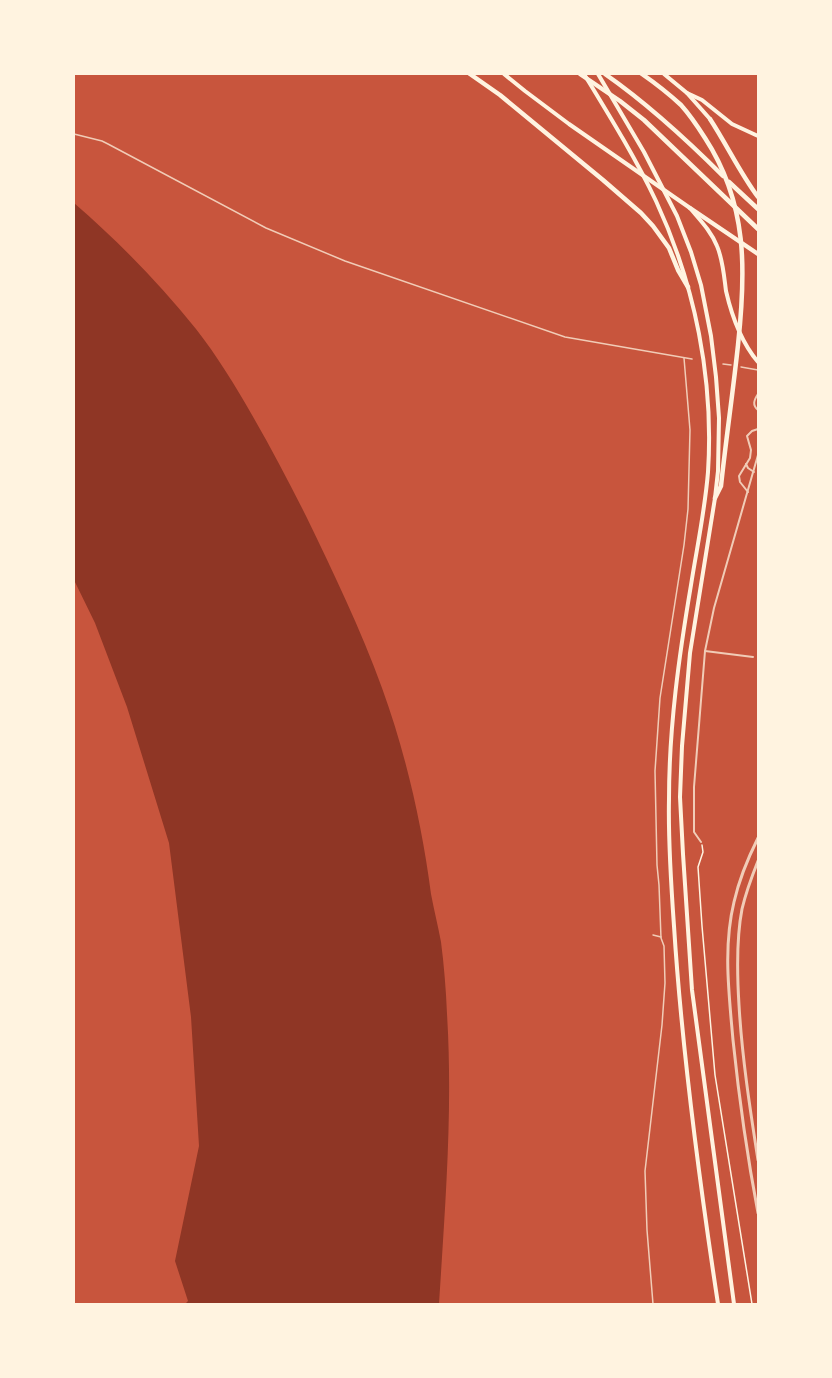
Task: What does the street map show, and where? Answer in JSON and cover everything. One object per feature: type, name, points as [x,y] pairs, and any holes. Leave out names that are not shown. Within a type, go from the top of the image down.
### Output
[{"type":"highway","points":[[470,74],[500,94],[641,213],[669,248],[688,287]]},
{"type":"highway","points":[[504,74],[569,124],[759,254]]},
{"type":"highway","points":[[582,74],[634,158],[656,201],[680,258],[700,340],[706,383],[709,430],[707,474],[676,681],[670,739],[668,802],[678,998],[693,1130],[718,1305]]},
{"type":"highway","points":[[582,74],[644,120],[759,229]]},
{"type":"highway","points":[[598,74],[645,152],[677,216],[701,285],[716,377],[719,418],[718,471],[690,653],[680,797],[692,990],[734,1305]]},
{"type":"highway","points":[[605,74],[651,108],[759,209]]},
{"type":"highway","points":[[642,74],[674,99],[711,146],[729,185],[740,225],[743,277],[738,368],[721,486],[715,498]]},
{"type":"highway","points":[[664,74],[687,93],[710,119],[759,197]]},
{"type":"highway","points":[[687,93],[702,100],[732,124],[759,136]]},
{"type":"highway","points":[[690,208],[714,238],[733,316],[746,345],[759,362]]},
{"type":"street","points":[[759,394],[754,402],[759,410]]},
{"type":"street","points":[[748,492],[740,482],[739,476],[750,458],[751,450],[747,435],[759,429]]},
{"type":"street","points":[[701,843],[694,832],[694,787],[705,651],[714,608],[759,455]]},
{"type":"street","points":[[750,458],[757,461]]},
{"type":"street","points":[[746,465],[754,472]]},
{"type":"street","points":[[705,651],[753,657]]},
{"type":"street","points":[[759,838],[743,871],[734,903],[728,959],[730,1009],[738,1086],[746,1147],[759,1213]]},
{"type":"street","points":[[759,861],[745,896],[738,958],[742,1035],[759,1160]]},
{"type":"lane","points":[[74,134],[102,141],[266,228],[378,273],[565,337],[692,359]]},
{"type":"lane","points":[[653,1305],[645,1171],[663,1004],[664,955],[657,865],[656,753],[660,698],[688,509],[690,430],[684,358]]},
{"type":"lane","points":[[723,364],[731,365]]},
{"type":"lane","points":[[738,368],[758,371]]},
{"type":"lane","points":[[654,935],[661,938]]},
{"type":"path","points":[[701,843],[703,852],[698,867],[715,1076],[752,1305]]},
{"type":"shaded area","points":[[74,203],[122,247],[168,295],[204,339],[232,382],[280,465],[306,516],[365,645],[391,713],[418,816],[441,942],[445,978],[449,1050],[449,1123],[439,1304],[185,1304],[188,1301],[175,1261],[199,1146],[191,1017],[169,843],[127,707],[95,623],[74,580]]}]
